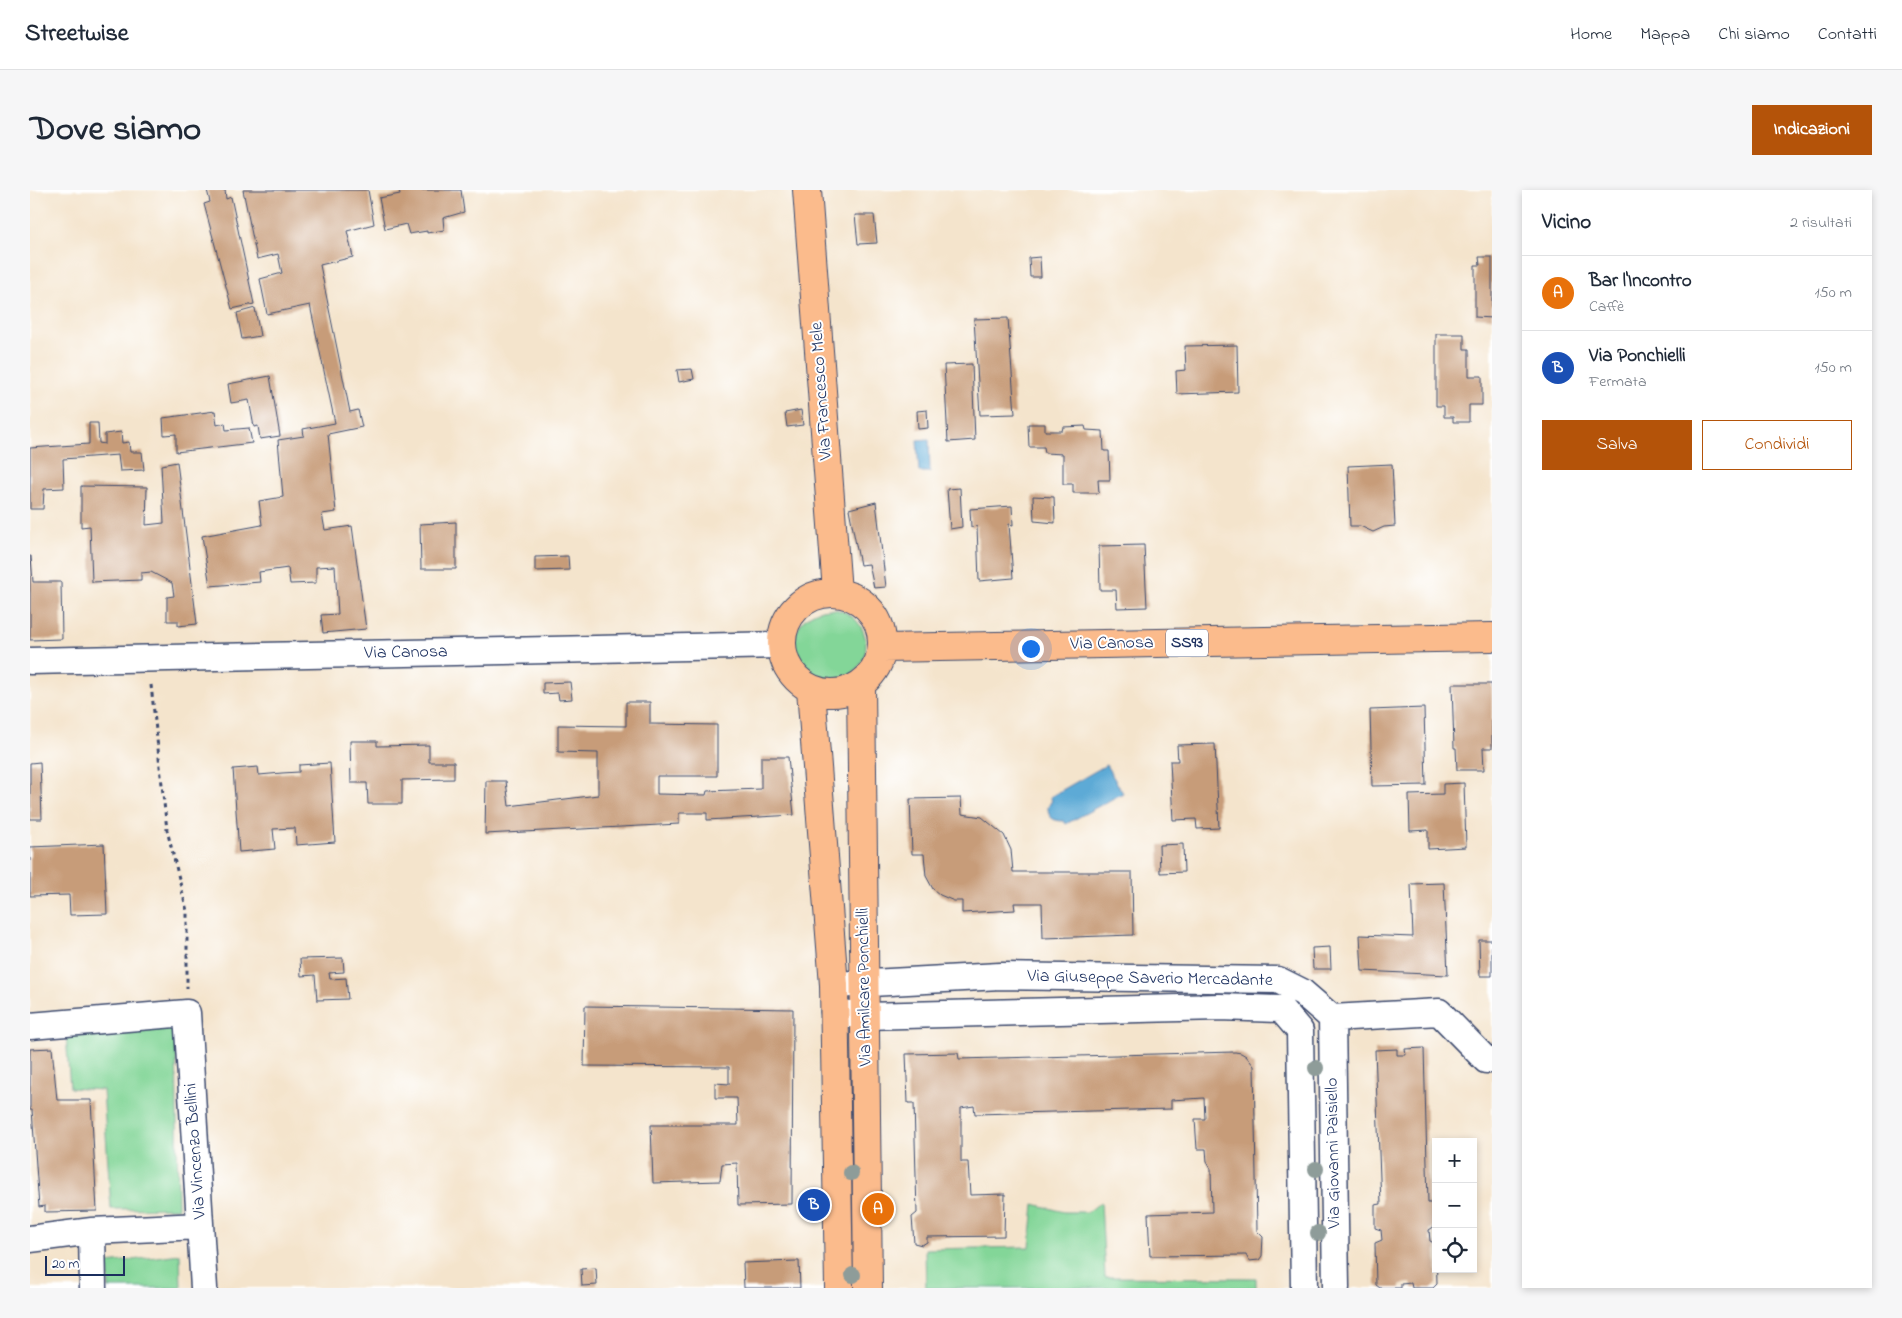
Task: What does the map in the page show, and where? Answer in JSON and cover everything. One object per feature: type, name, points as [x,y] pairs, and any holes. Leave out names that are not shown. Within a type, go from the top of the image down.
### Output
[{"type":"main road","name":"Via Francesco Mele","points":[[807,190],[837,592]]},
{"type":"main road","points":[[837,592],[850,596],[864,604],[875,616],[882,631],[883,648],[876,669],[861,685],[845,692],[828,694],[811,690],[799,682],[790,672],[784,659],[781,645],[783,628],[792,612],[805,600],[821,594],[837,592]]},
{"type":"main road","name":"Via Canosa","points":[[883,648],[1492,637]]},
{"type":"main road","name":"Via Amilcare Ponchielli","points":[[861,685],[868,1288]]},
{"type":"main road","name":"Via Amilcare Ponchielli","points":[[811,690],[834,985],[840,1288]]},
{"type":"street","name":"Via Canosa","points":[[30,661],[781,645]]},
{"type":"street","name":"Via Giuseppe Saverio Mercadante","points":[[834,985],[1000,976],[1278,980],[1302,992],[1332,1018]]},
{"type":"street","name":"Via Giuseppe Saverio Mercadante","points":[[834,1012],[866,1016],[1220,1008],[1281,1009],[1300,1031]]},
{"type":"street","points":[[1332,1018],[1439,1012],[1486,1060],[1492,1060]]},
{"type":"street","points":[[30,1026],[187,1013]]},
{"type":"street","name":"Via Vincenzo Bellini","points":[[187,1013],[204,1288]]},
{"type":"street","name":"Via Giovanni Paisiello","points":[[1332,1018],[1336,1288]]},
{"type":"street","name":"Via Giovanni Paisiello","points":[[1300,1031],[1304,1288]]},
{"type":"street","points":[[30,1239],[92,1231],[200,1226]]},
{"type":"street","points":[[92,1231],[93,1288]]},
{"type":"path","points":[[148,659],[166,830],[187,911],[187,1013]]},
{"type":"green space","points":[[830,609],[850,615],[860,625],[866,645],[860,665],[850,675],[830,681],[810,675],[800,665],[794,645],[800,625],[810,615]]},
{"type":"green space","points":[[176,1026],[178,1208],[111,1209],[103,1090],[70,1088],[66,1035]]},
{"type":"green space","points":[[1101,1202],[1105,1277],[1256,1278],[1256,1288],[926,1288],[925,1249],[1030,1247],[1034,1204],[1064,1212],[1088,1212]]},
{"type":"green space","points":[[180,1254],[181,1288],[109,1288],[108,1263]]},
{"type":"water","points":[[929,439],[930,472],[919,472],[917,440]]},
{"type":"water","points":[[1106,765],[1123,793],[1066,824],[1064,821],[1052,818],[1048,811],[1052,800],[1050,797]]},
{"type":"building","points":[[207,190],[225,190],[226,199],[231,197],[254,304],[232,309],[204,204],[210,202]]},
{"type":"building","points":[[243,190],[368,190],[374,224],[347,231],[353,257],[320,265],[350,412],[358,410],[362,427],[328,434],[336,512],[322,514],[325,530],[352,526],[366,629],[323,633],[321,615],[338,614],[335,566],[316,567],[316,583],[290,584],[288,568],[259,572],[260,582],[210,586],[202,536],[262,525],[259,501],[283,497],[278,440],[304,436],[303,429],[335,423],[310,305],[267,314],[260,279],[282,273],[278,254],[257,259]]},
{"type":"building","points":[[399,190],[461,190],[464,212],[443,218],[444,230],[409,234],[406,224],[385,229],[379,198],[400,194]]},
{"type":"building","points":[[855,215],[874,215],[877,243],[858,244]]},
{"type":"building","points":[[1040,257],[1041,277],[1030,277],[1029,258]]},
{"type":"building","points":[[1479,257],[1492,257],[1492,318],[1475,317],[1475,265],[1480,265]]},
{"type":"building","points":[[255,308],[260,336],[242,339],[237,313]]},
{"type":"building","points":[[1008,318],[1015,414],[980,415],[974,319]]},
{"type":"building","points":[[1436,334],[1464,334],[1464,349],[1469,349],[1469,376],[1482,376],[1482,405],[1469,405],[1469,422],[1453,422],[1453,417],[1444,417],[1444,406],[1436,406]]},
{"type":"building","points":[[1237,345],[1238,392],[1177,394],[1176,371],[1186,370],[1185,346]]},
{"type":"building","points":[[972,364],[975,440],[948,442],[944,365]]},
{"type":"building","points":[[692,369],[694,379],[679,382],[677,370]]},
{"type":"building","points":[[270,376],[280,436],[260,439],[258,426],[254,427],[249,400],[231,403],[228,384]]},
{"type":"building","points":[[801,410],[803,425],[787,427],[785,413]]},
{"type":"building","points":[[927,410],[928,428],[918,429],[917,411]]},
{"type":"building","points":[[215,411],[217,425],[225,423],[226,430],[249,428],[252,443],[176,452],[176,434],[164,435],[163,418]]},
{"type":"building","points":[[89,423],[98,423],[99,443],[105,444],[105,434],[121,432],[122,443],[129,442],[130,452],[142,452],[144,470],[120,471],[118,455],[63,459],[64,488],[44,489],[43,509],[30,509],[30,448],[89,444]]},
{"type":"building","points":[[1028,424],[1045,424],[1045,431],[1062,431],[1063,427],[1085,426],[1086,430],[1103,431],[1104,451],[1109,451],[1110,480],[1098,480],[1099,493],[1073,493],[1073,484],[1063,484],[1063,454],[1045,453],[1044,447],[1029,447]]},
{"type":"building","points":[[177,462],[197,624],[178,626],[178,621],[167,621],[167,597],[174,596],[172,583],[151,572],[141,573],[141,580],[92,582],[90,526],[81,527],[81,486],[147,487],[146,525],[164,523],[161,465]]},
{"type":"building","points":[[1392,464],[1395,526],[1384,527],[1373,532],[1360,526],[1350,526],[1348,466]]},
{"type":"building","points":[[960,488],[962,527],[950,529],[947,489]]},
{"type":"building","points":[[1033,496],[1054,497],[1055,523],[1034,521]]},
{"type":"building","points":[[876,502],[886,587],[874,588],[869,564],[860,565],[849,509]]},
{"type":"building","points":[[1012,506],[1013,525],[1009,524],[1013,578],[979,581],[977,526],[971,527],[970,509]]},
{"type":"building","points":[[456,522],[456,569],[421,569],[420,524]]},
{"type":"building","points":[[1144,545],[1147,607],[1117,608],[1116,590],[1100,590],[1099,546]]},
{"type":"building","points":[[30,556],[33,582],[61,582],[62,639],[30,640]]},
{"type":"building","points":[[568,556],[569,570],[535,571],[535,557]]},
{"type":"building","points":[[570,682],[572,699],[559,700],[558,693],[543,694],[543,683]]},
{"type":"building","points":[[1452,684],[1492,684],[1492,748],[1483,748],[1484,770],[1457,770],[1456,748],[1454,748]]},
{"type":"building","points":[[626,702],[650,702],[650,724],[717,725],[717,776],[657,776],[657,794],[706,795],[707,791],[761,789],[761,757],[788,757],[794,815],[707,820],[707,813],[679,813],[679,824],[485,834],[486,781],[506,781],[509,806],[598,795],[598,753],[558,752],[558,725],[626,726]]},
{"type":"building","points":[[1424,708],[1426,785],[1372,786],[1370,710]]},
{"type":"building","points":[[350,741],[377,741],[377,746],[429,745],[429,762],[454,762],[454,779],[402,780],[402,804],[368,804],[367,783],[351,783]]},
{"type":"building","points":[[1215,744],[1219,828],[1197,829],[1196,819],[1173,820],[1170,761],[1178,761],[1177,745]]},
{"type":"building","points":[[40,762],[42,819],[30,819],[30,763]]},
{"type":"building","points":[[330,763],[335,842],[296,845],[295,828],[273,829],[275,849],[239,852],[233,769],[258,767],[259,775],[299,772],[299,765]]},
{"type":"building","points":[[1464,783],[1466,847],[1428,849],[1428,830],[1410,831],[1409,795],[1443,794],[1443,784]]},
{"type":"building","points":[[961,798],[962,814],[982,817],[1004,835],[1011,850],[1013,872],[1132,872],[1133,935],[1043,938],[1042,903],[1014,903],[1015,910],[962,913],[962,901],[954,901],[940,895],[933,889],[926,876],[924,854],[912,854],[910,799]]},
{"type":"building","points":[[104,844],[107,914],[70,915],[69,895],[30,896],[30,847]]},
{"type":"building","points":[[1183,844],[1184,872],[1160,873],[1159,845]]},
{"type":"building","points":[[1444,883],[1448,975],[1362,971],[1360,935],[1413,937],[1411,884]]},
{"type":"building","points":[[1479,940],[1492,940],[1492,976],[1480,976]]},
{"type":"building","points":[[1330,947],[1331,969],[1313,969],[1312,948]]},
{"type":"building","points":[[343,958],[344,972],[329,973],[330,979],[346,978],[348,999],[317,1000],[315,975],[301,976],[300,959]]},
{"type":"building","points":[[585,1006],[793,1009],[792,1204],[738,1205],[737,1163],[722,1164],[720,1181],[653,1183],[651,1125],[738,1125],[737,1098],[715,1098],[715,1083],[729,1084],[729,1067],[584,1066]]},
{"type":"building","points":[[52,1048],[57,1100],[91,1100],[97,1211],[45,1212],[45,1206],[39,1207],[32,1110],[30,1110],[30,1049]]},
{"type":"building","points":[[1424,1048],[1428,1203],[1432,1203],[1432,1228],[1429,1230],[1430,1241],[1432,1242],[1432,1273],[1437,1273],[1437,1284],[1433,1288],[1412,1288],[1411,1283],[1401,1284],[1401,1288],[1380,1288],[1376,1285],[1375,1243],[1382,1240],[1381,1230],[1375,1228],[1375,1205],[1381,1204],[1375,1050],[1397,1049],[1397,1055],[1406,1055],[1405,1049]]},
{"type":"building","points":[[1235,1052],[1246,1056],[1254,1066],[1257,1231],[1263,1237],[1262,1256],[1259,1260],[1249,1261],[1246,1255],[1150,1256],[1148,1214],[1212,1212],[1211,1169],[1207,1162],[1206,1149],[1197,1149],[1195,1119],[1205,1119],[1204,1098],[1171,1100],[1171,1109],[975,1114],[974,1106],[961,1108],[961,1162],[968,1162],[970,1195],[1005,1194],[1004,1236],[927,1237],[927,1242],[922,1245],[914,1243],[912,1217],[917,1213],[914,1103],[908,1103],[906,1054],[958,1053],[959,1059]]},
{"type":"building","points":[[799,1261],[800,1288],[744,1288],[743,1263]]},
{"type":"building","points":[[596,1268],[597,1285],[582,1286],[581,1269]]},
{"type":"place","name":"Via Ponchielli","points":[[814,1205]]},
{"type":"place","name":"Bar l'Incontro","points":[[878,1209]]}]
